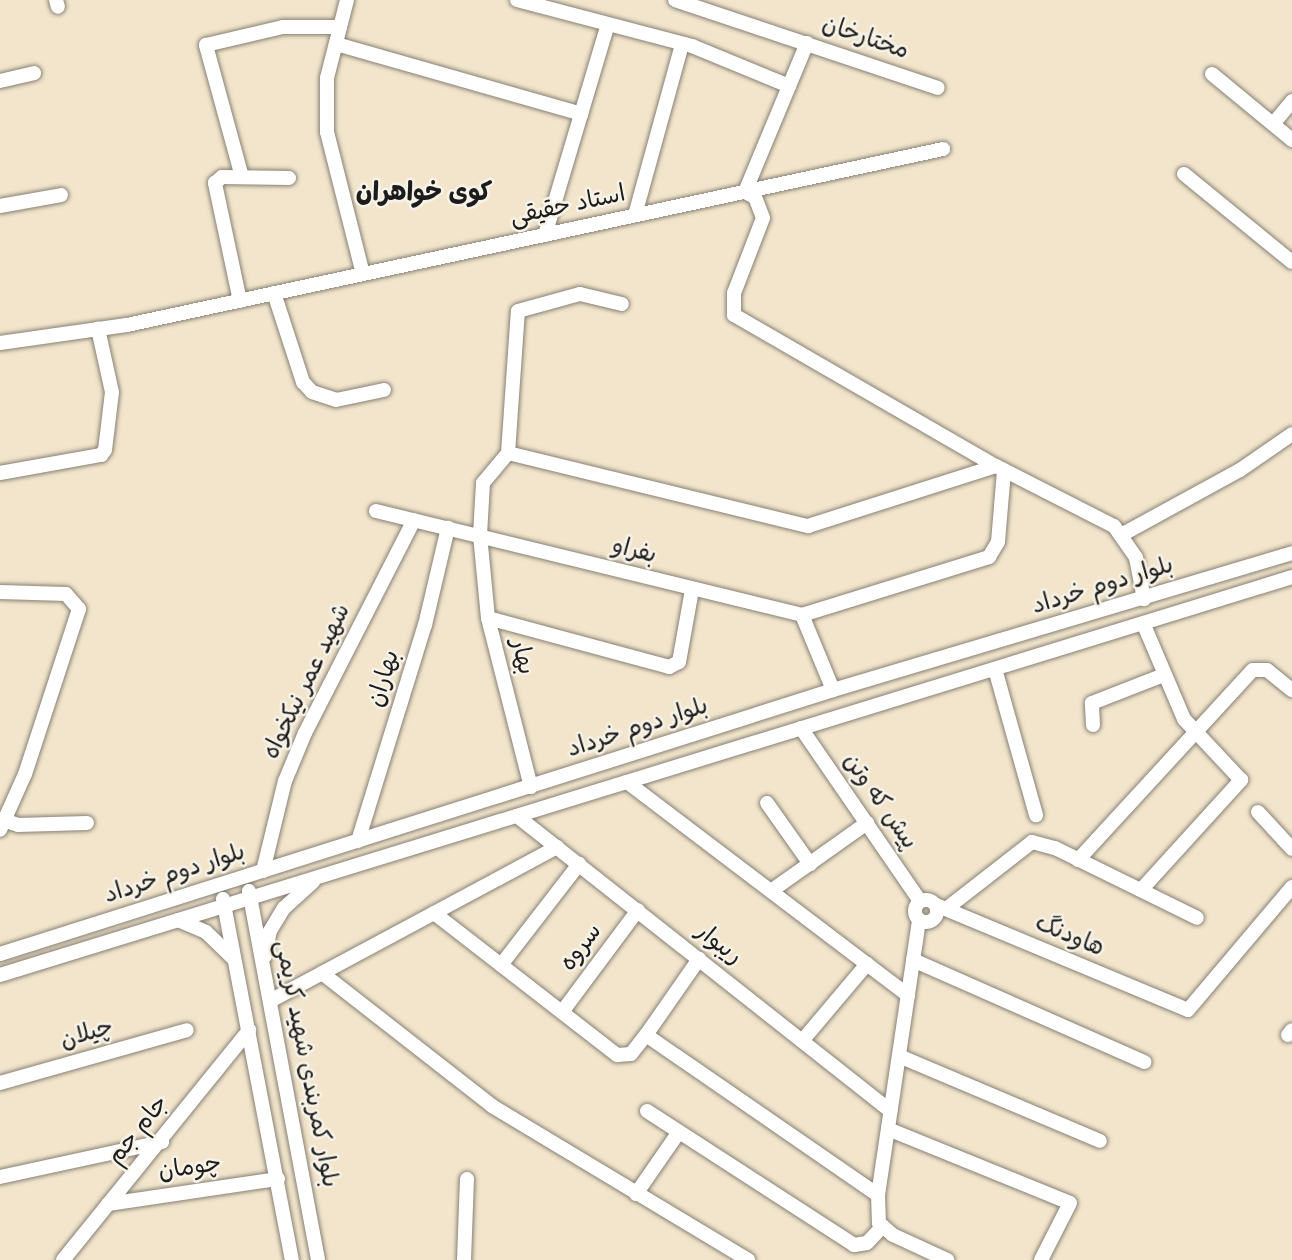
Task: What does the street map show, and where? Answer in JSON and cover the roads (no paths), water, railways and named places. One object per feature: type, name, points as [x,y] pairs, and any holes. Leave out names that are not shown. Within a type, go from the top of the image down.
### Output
[{"type":"street","points":[[347,0],[327,78],[327,132],[363,274]]},
{"type":"street","points":[[517,0],[682,44],[789,86]]},
{"type":"street","name":"مختارخان","points":[[675,0],[938,88]]},
{"type":"street","points":[[545,235],[608,24]]},
{"type":"street","points":[[242,177],[206,45],[283,27],[340,27]]},
{"type":"street","points":[[807,43],[745,192],[755,197],[763,218],[731,306],[740,322],[1000,468],[1123,534],[1136,558],[1144,599]]},
{"type":"street","points":[[336,44],[581,114]]},
{"type":"street","points":[[635,215],[682,44]]},
{"type":"street","points":[[0,81],[34,73]]},
{"type":"street","points":[[1212,74],[1292,140]]},
{"type":"street","points":[[1273,124],[1292,101]]},
{"type":"street","name":"استاد حقیقی","points":[[0,343],[127,325],[943,149]]},
{"type":"street","points":[[1184,174],[1292,262]]},
{"type":"street","points":[[240,301],[213,190],[222,177],[289,178]]},
{"type":"street","points":[[0,206],[61,195]]},
{"type":"street","points":[[274,293],[303,382],[312,392],[336,400],[384,390]]},
{"type":"street","points":[[622,304],[589,294],[518,311],[508,453],[808,526],[1000,468]]},
{"type":"street","points":[[0,473],[101,455],[105,450],[112,392],[98,328]]},
{"type":"street","points":[[1123,534],[1240,470],[1292,434]]},
{"type":"street","name":"بهار","points":[[508,453],[483,483],[480,535],[488,618],[531,787]]},
{"type":"street","points":[[832,690],[802,615],[989,557],[998,542],[1000,468]]},
{"type":"street","name":"بفراو","points":[[376,511],[480,535],[692,590],[802,615]]},
{"type":"street","name":"شهید عمر نیکخواه","points":[[263,871],[285,781],[305,733],[414,520]]},
{"type":"street","name":"بهاران","points":[[358,841],[425,625],[448,528]]},
{"type":"street","name":"بلوار دوم خرداد","points":[[0,954],[246,878],[832,690],[1144,599],[1292,553]]},
{"type":"street","name":"بلوار دوم خرداد","points":[[0,975],[1292,577]]},
{"type":"street","points":[[488,618],[669,667],[679,662],[692,590]]},
{"type":"street","points":[[0,592],[71,596],[79,609],[78,626],[2,823],[18,825],[87,823]]},
{"type":"street","points":[[1140,890],[1241,780],[1194,732],[1164,675],[1143,623]]},
{"type":"street","points":[[995,669],[1036,815]]},
{"type":"street","points":[[1078,860],[1253,670],[1267,670],[1292,690]]},
{"type":"street","points":[[1093,725],[1092,703],[1164,675]]},
{"type":"street","name":"پیش که وتن","points":[[801,728],[920,901]]},
{"type":"street","points":[[627,782],[908,995]]},
{"type":"street","points":[[767,803],[810,864]]},
{"type":"street","points":[[1258,812],[1292,849]]},
{"type":"street","name":"ریبوار","points":[[517,816],[891,1111]]},
{"type":"street","points":[[771,891],[867,823]]},
{"type":"street","points":[[919,920],[935,917],[941,907],[1026,844],[1040,843],[1197,918]]},
{"type":"street","points":[[270,1001],[557,847]]},
{"type":"street","points":[[501,965],[579,864]]},
{"type":"street","points":[[264,967],[270,931],[280,914],[322,876]]},
{"type":"street","name":"بلوار کمربندی شهید کریمی","points":[[246,878],[318,1260]]},
{"type":"street","name":"بلوار کمربندی شهید کریمی","points":[[221,885],[279,1179],[292,1260]]},
{"type":"street","name":"هاودنگ","points":[[920,901],[941,907],[1184,1010],[1195,1007],[1292,887]]},
{"type":"street","points":[[883,1226],[878,1195],[919,920],[915,912],[920,901]]},
{"type":"street","name":"سروه","points":[[562,1012],[638,910]]},
{"type":"street","points":[[434,913],[616,1055],[631,1054],[699,959]]},
{"type":"street","points":[[115,918],[118,939]]},
{"type":"street","points":[[178,920],[213,937],[235,961]]},
{"type":"street","points":[[913,960],[1144,1062]]},
{"type":"street","points":[[802,1041],[867,964]]},
{"type":"street","points":[[322,973],[492,1106],[748,1260]]},
{"type":"street","name":"چیلان","points":[[0,1083],[187,1030]]},
{"type":"street","name":"جام جم","points":[[63,1260],[162,1142],[249,1030]]},
{"type":"street","points":[[646,1035],[878,1195]]},
{"type":"street","points":[[899,1056],[1100,1141]]},
{"type":"street","points":[[647,1111],[854,1245],[867,1243],[883,1226]]},
{"type":"street","points":[[888,1130],[1070,1203],[1041,1260]]},
{"type":"street","points":[[636,1194],[679,1132]]},
{"type":"street","points":[[0,1177],[162,1142]]},
{"type":"street","name":"چومان","points":[[108,1204],[279,1179]]},
{"type":"street","points":[[464,1260],[467,1179]]},
{"type":"street","points":[[883,1226],[947,1260]]},
{"type":"district","name":"کوی خواهران","points":[[424,195]]}]
